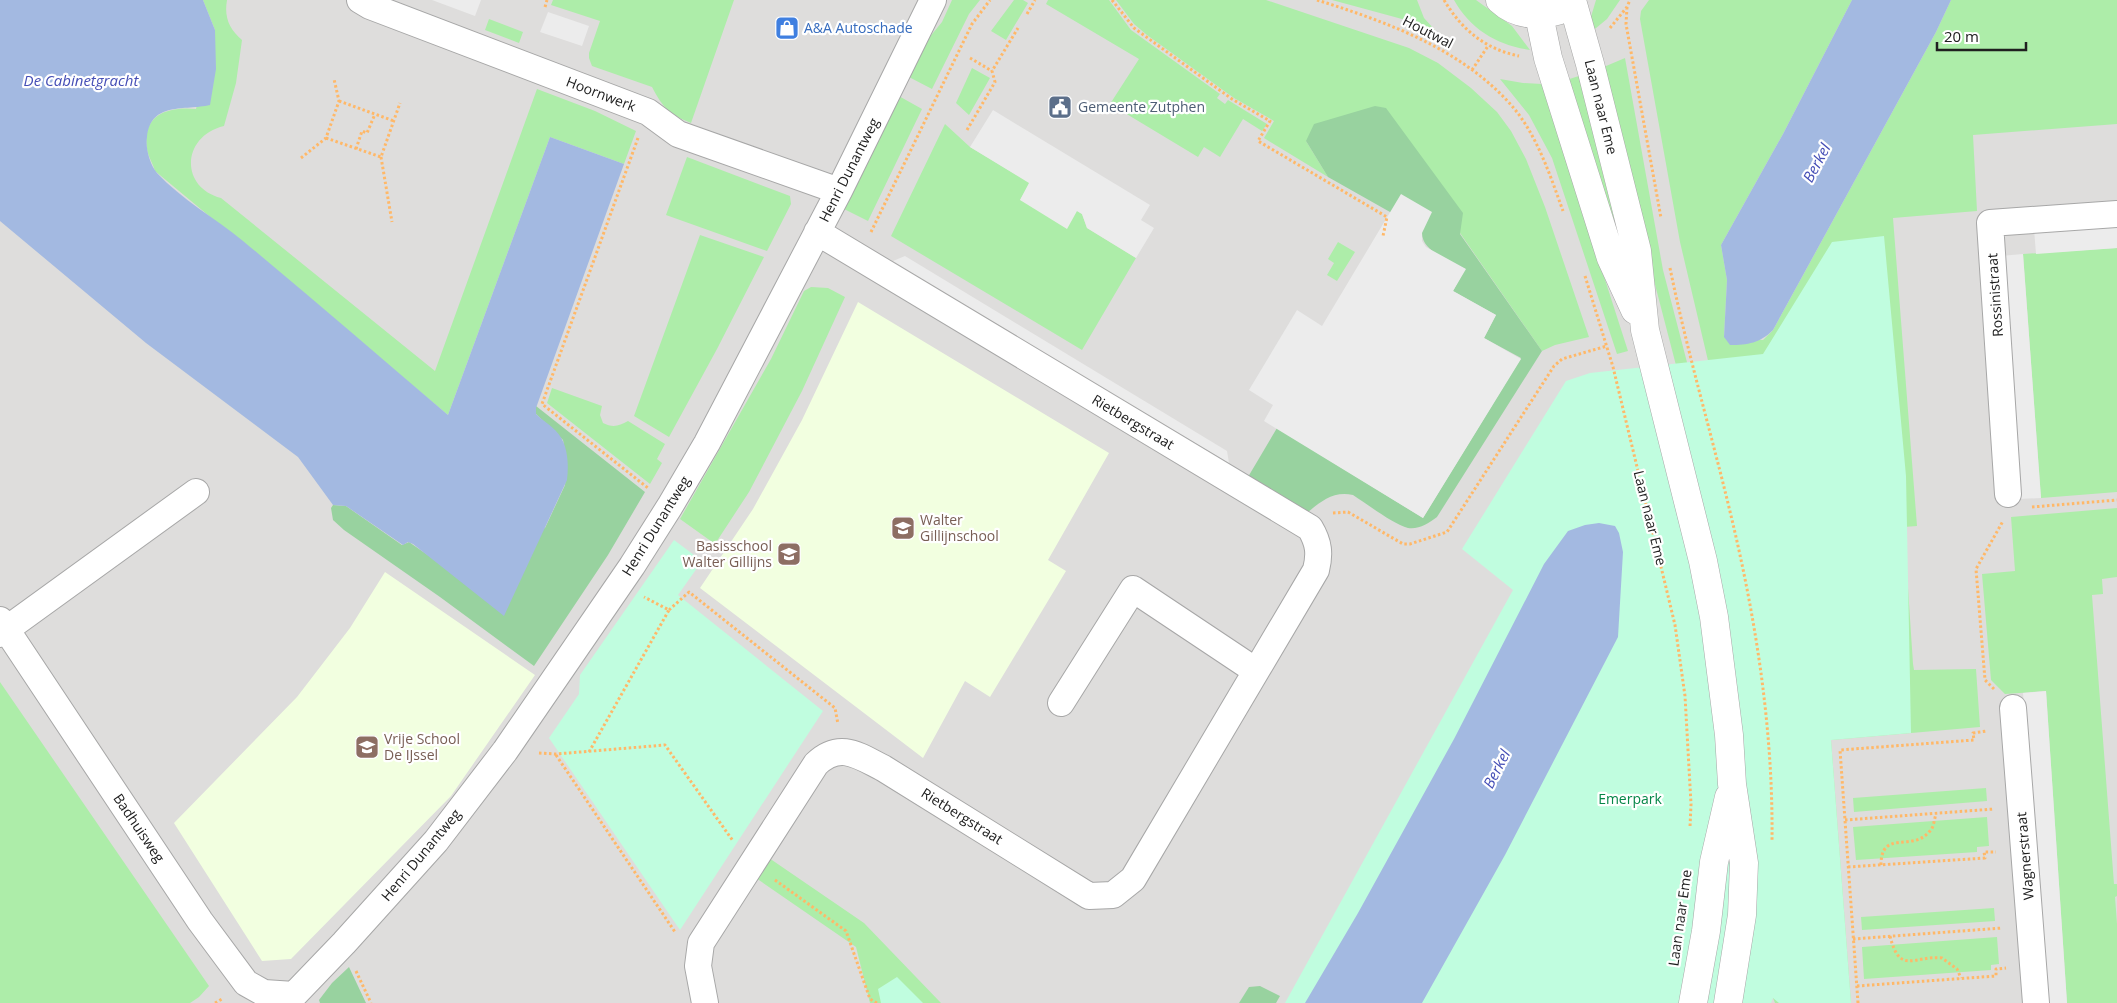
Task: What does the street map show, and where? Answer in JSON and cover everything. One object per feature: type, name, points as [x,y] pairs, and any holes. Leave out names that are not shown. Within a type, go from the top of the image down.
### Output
[{"type":"street","name":"Hoornwerk","points":[[360,0],[370,6],[648,112],[678,134],[839,192]]},
{"type":"street","name":"Henri Dunantweg","points":[[294,999],[436,841],[505,751],[620,584],[670,506],[707,443],[839,192],[933,0]]},
{"type":"street","points":[[1500,0],[1505,5],[1521,12],[1538,15],[1556,12],[1575,2]]},
{"type":"street","name":"Laan naar Eme","points":[[1575,2],[1636,252],[1645,330],[1714,616],[1729,735],[1732,784],[1744,863],[1742,915],[1728,1003]]},
{"type":"street","name":"Laan naar Eme","points":[[1538,15],[1548,58],[1611,258],[1645,330]]},
{"type":"street","name":"Rossinistraat","points":[[2009,501],[1990,223],[2117,214]]},
{"type":"street","name":"Rietbergstraat","points":[[817,232],[1310,528],[1319,547],[1316,570],[1133,879],[1112,895],[1089,896],[883,768],[853,753],[844,751]]},
{"type":"street","name":"Badhuisweg","points":[[196,492],[2,628],[200,921],[246,983],[264,993],[294,999]]},
{"type":"street","points":[[1061,704],[1133,590],[1256,671]]},
{"type":"street","name":"Wagnerstraat","points":[[2014,719],[2036,1003]]},
{"type":"street","points":[[705,1003],[698,966],[701,943],[816,764],[824,756],[844,751]]},
{"type":"street","name":"Laan naar Eme","points":[[1693,1003],[1706,931],[1714,862],[1732,784]]},
{"type":"path","points":[[545,7],[547,0]]},
{"type":"path","points":[[858,257],[972,24],[990,0]]},
{"type":"path","points":[[1027,14],[1036,0]]},
{"type":"path","points":[[1112,0],[1134,28],[1232,99],[1270,121],[1258,141],[1387,217],[1383,236]]},
{"type":"path","name":"Houtwal","points":[[1317,0],[1405,31],[1439,49],[1472,70]]},
{"type":"path","points":[[1444,0],[1454,17]]},
{"type":"path","points":[[992,71],[1018,28]]},
{"type":"path","points":[[1488,46],[1472,70],[1512,106],[1528,129],[1539,150],[1565,214]]},
{"type":"path","points":[[967,130],[995,82],[992,71],[970,58]]},
{"type":"path","points":[[301,158],[326,138],[339,101],[334,79]]},
{"type":"path","points":[[339,101],[394,121]]},
{"type":"path","points":[[392,222],[380,158],[400,103]]},
{"type":"path","points":[[648,112],[542,404],[670,506]]},
{"type":"path","points":[[356,149],[362,131],[367,133],[374,114]]},
{"type":"path","points":[[326,138],[380,158]]},
{"type":"path","name":"Laan naar Eme","points":[[1583,270],[1607,346],[1675,625],[1685,696],[1691,804],[1690,831]]},
{"type":"path","points":[[1310,528],[1327,515],[1348,512],[1403,544],[1410,544],[1447,532],[1554,366],[1562,359],[1607,346]]},
{"type":"path","points":[[1858,1003],[1840,750],[1974,740],[1973,732],[2014,719],[1985,680],[1976,569],[2009,501],[2117,500]]},
{"type":"path","points":[[620,584],[669,610]]},
{"type":"path","points":[[589,752],[669,610],[689,592],[835,708],[844,751]]},
{"type":"path","points":[[505,751],[556,754],[664,745],[727,834],[752,863],[846,931],[870,999],[877,1003]]},
{"type":"path","points":[[556,754],[698,966]]},
{"type":"path","points":[[1845,820],[2021,807]]},
{"type":"path","points":[[1881,865],[1882,851],[1885,847],[1898,842],[1912,842],[1925,836],[1932,827],[1936,814]]},
{"type":"path","points":[[1848,867],[1985,858],[1984,852],[2024,850]]},
{"type":"path","points":[[1853,939],[2030,926]]},
{"type":"path","points":[[1890,936],[1894,951],[1901,960],[1911,962],[1942,958],[1957,969],[1961,978]]},
{"type":"path","points":[[1857,986],[1996,976],[1996,969],[2034,966]]},
{"type":"shaded area","points":[[0,0],[2117,0],[2117,1003],[54,1003],[0,945]]},
{"type":"shaded area","points":[[432,0],[481,0],[475,16]]},
{"type":"shaded area","points":[[548,12],[589,26],[582,46],[540,32]]},
{"type":"shaded area","points":[[993,110],[1150,205],[1141,220],[1154,228],[1136,258],[1087,228],[1082,214],[1077,211],[1067,229],[1020,200],[1029,183],[970,147]]},
{"type":"shaded area","points":[[1401,194],[1432,212],[1422,233],[1422,241],[1426,247],[1466,269],[1453,291],[1496,315],[1484,338],[1521,359],[1423,518],[1264,421],[1273,405],[1249,390],[1297,310],[1322,326]]},
{"type":"shaded area","points":[[2117,223],[2117,248],[2036,254],[2034,229]]},
{"type":"shaded area","points":[[2023,254],[2041,498],[2018,499],[2000,256]]},
{"type":"shaded area","points":[[905,256],[1227,451],[1229,463],[893,261]]},
{"type":"shaded area","name":"Walter Gillijnschool","points":[[858,302],[1109,453],[1048,560],[1066,571],[990,697],[965,681],[923,758],[700,588],[753,509],[802,420]]},
{"type":"shaded area","name":"Vrije School De IJssel","points":[[385,572],[535,675],[451,796],[291,959],[262,961],[174,823],[297,697],[350,628]]},
{"type":"shaded area","points":[[2046,691],[2067,1003],[2048,1003],[2023,693]]},
{"type":"green space","points":[[203,0],[227,0],[226,12],[228,22],[242,40],[236,83],[224,126],[210,132],[200,140],[194,150],[191,162],[192,173],[198,184],[207,192],[221,198],[435,371],[537,89],[595,111],[636,131],[624,164],[550,137],[448,415],[155,171],[148,152],[146,137],[152,121],[167,111],[186,108],[196,109],[215,30]]},
{"type":"green space","points":[[553,0],[734,0],[691,123],[667,110],[652,87],[592,66],[589,53],[600,21],[551,5]]},
{"type":"green space","points":[[952,0],[980,0],[969,14],[932,89],[907,76],[919,50],[942,22]]},
{"type":"green space","points":[[1014,0],[1023,0],[1028,3],[1006,40],[991,31]]},
{"type":"green space","points":[[1048,0],[1109,0],[1131,30],[1220,94],[1217,98],[1225,104],[1228,100],[1267,124],[1262,131],[1243,119],[1220,157],[1204,147],[1198,157],[1110,104],[1139,59],[1046,4]]},
{"type":"green space","points":[[1116,0],[1266,0],[1409,48],[1438,63],[1471,88],[1497,112],[1511,131],[1526,159],[1545,207],[1589,337],[1555,345],[1542,351],[1460,233],[1306,141],[1328,177],[1264,138],[1274,121],[1234,98],[1147,35],[1134,24]]},
{"type":"green space","points":[[1332,0],[1417,0],[1424,18],[1435,30],[1432,34],[1402,19]]},
{"type":"green space","points":[[1454,0],[1476,0],[1512,26],[1530,50],[1496,40],[1486,34],[1468,20]]},
{"type":"green space","points":[[1596,0],[1620,0],[1607,19],[1590,33],[1590,20]]},
{"type":"green space","points":[[1649,0],[1852,0],[1783,134],[1721,245],[1727,280],[1724,337],[1763,340],[1773,330],[1936,32],[1951,0],[2117,0],[2117,124],[1973,135],[1977,211],[1893,218],[1917,526],[1904,527],[1914,670],[1976,669],[1980,727],[1831,740],[1851,1003],[1775,1003],[1773,998],[1710,369],[1680,242],[1640,19],[1641,11]]},
{"type":"green space","points":[[489,19],[523,32],[519,43],[485,30]]},
{"type":"green space","points":[[1625,58],[1663,270],[1689,370],[1678,373],[1599,69]]},
{"type":"green space","points":[[972,68],[990,78],[969,115],[956,103]]},
{"type":"green space","points":[[1582,75],[1630,267],[1560,82]]},
{"type":"green space","points":[[1500,79],[1542,84],[1628,351],[1617,354],[1552,158],[1529,115]]},
{"type":"green space","points":[[897,95],[922,109],[868,221],[844,209]]},
{"type":"green space","points":[[1375,106],[1386,108],[1463,213],[1460,234],[1542,351],[1437,517],[1416,528],[1402,526],[1353,495],[1340,494],[1328,498],[1308,512],[1248,477],[1277,428],[1423,518],[1521,358],[1484,338],[1496,315],[1453,291],[1465,269],[1432,251],[1423,240],[1422,233],[1390,212],[1328,177],[1306,141],[1314,124]]},
{"type":"green space","points":[[945,124],[970,147],[1030,183],[1020,200],[1077,211],[1082,214],[1087,228],[1136,258],[1082,350],[891,236]]},
{"type":"green space","points":[[687,157],[790,196],[791,204],[767,251],[666,215]]},
{"type":"green space","points":[[700,235],[764,257],[669,437],[634,416]]},
{"type":"green space","name":"Emerpark","points":[[1884,236],[1906,476],[1911,733],[1831,740],[1851,1003],[1779,1003],[1773,998],[1771,1003],[1285,1003],[1513,590],[1462,549],[1566,381],[1590,373],[1763,354],[1832,242]]},
{"type":"green space","points":[[1338,242],[1355,252],[1337,281],[1327,275],[1334,263],[1328,259]]},
{"type":"green space","points":[[2117,248],[2117,492],[2041,498],[2023,254]]},
{"type":"green space","points":[[811,287],[828,288],[845,297],[802,391],[749,492],[715,544],[680,519],[771,359],[804,291]]},
{"type":"green space","points":[[552,388],[602,406],[600,415],[603,423],[616,426],[628,421],[665,444],[657,459],[662,463],[650,484],[547,403]]},
{"type":"green space","points":[[536,406],[645,492],[608,555],[534,666],[344,530],[333,520],[331,508],[333,505],[346,506],[402,545],[409,542],[435,560],[545,528],[565,485],[567,463],[563,440],[536,414]]},
{"type":"green space","points":[[2117,508],[2117,577],[2102,579],[2103,594],[2092,595],[2114,884],[2117,884],[2117,896],[2115,897],[2117,1003],[2067,1003],[2046,691],[2005,694],[1991,680],[1982,574],[2015,571],[2011,517]]},
{"type":"green space","points":[[674,540],[702,561],[678,595],[823,711],[680,930],[549,738],[579,694],[580,675]]},
{"type":"green space","points":[[0,682],[209,986],[199,997],[190,1003],[0,1003]]},
{"type":"green space","points":[[1986,788],[1987,801],[1854,812],[1853,798]]},
{"type":"green space","points":[[1987,817],[1989,846],[1977,847],[1977,852],[1856,860],[1853,827]]},
{"type":"green space","points":[[769,858],[864,923],[941,1003],[870,1003],[856,947],[756,878]]},
{"type":"green space","points":[[1994,908],[1995,921],[1862,930],[1861,917]]},
{"type":"green space","points":[[1997,937],[1999,964],[1991,965],[1991,970],[1864,979],[1862,947]]},
{"type":"green space","points":[[349,967],[366,1003],[320,1003],[319,1000],[332,983]]},
{"type":"green space","points":[[897,977],[923,1003],[881,1003],[878,989]]},
{"type":"green space","points":[[1260,986],[1280,996],[1276,1003],[1239,1003],[1249,987]]},
{"type":"water","name":"De Cabinetgracht","points":[[0,0],[203,0],[215,30],[216,69],[210,105],[171,110],[155,118],[150,126],[147,137],[149,156],[154,170],[187,200],[243,241],[448,415],[550,137],[624,164],[536,408],[536,414],[555,430],[563,440],[568,460],[567,480],[504,616],[413,544],[408,542],[403,545],[346,506],[333,505],[298,457],[146,343],[0,221]]},
{"type":"water","name":"Berkel","points":[[1852,0],[1951,0],[1936,32],[1773,330],[1763,338],[1753,342],[1730,345],[1724,337],[1727,280],[1721,245],[1783,134]]},
{"type":"water","name":"Berkel","points":[[1599,523],[1615,526],[1619,533],[1623,552],[1618,637],[1505,855],[1422,1003],[1305,1003],[1358,913],[1454,739],[1544,564],[1568,531],[1585,525]]},
{"type":"place","name":"A&A Autoschade","points":[[787,28]]},
{"type":"place","name":"Gemeente Zutphen","points":[[1060,107]]},
{"type":"place","name":"Walter Gillijnschool","points":[[903,528]]},
{"type":"place","name":"Basisschool Walter Gillijns","points":[[789,554]]},
{"type":"place","name":"Vrije School De IJssel","points":[[367,747]]}]
